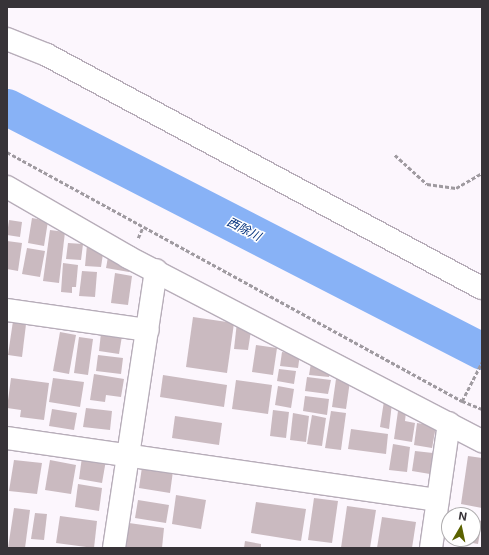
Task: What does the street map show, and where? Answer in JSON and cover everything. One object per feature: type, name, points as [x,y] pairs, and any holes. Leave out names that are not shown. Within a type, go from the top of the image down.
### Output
[{"type":"street","points":[[7,38],[47,55],[482,288]]},
{"type":"street","points":[[7,187],[156,270],[482,441]]},
{"type":"street","points":[[114,548],[156,270]]},
{"type":"street","points":[[7,310],[148,330]]},
{"type":"street","points":[[431,548],[449,423]]},
{"type":"street","points":[[7,438],[438,500]]},
{"type":"path","points":[[7,152],[462,401],[482,409]]},
{"type":"path","points":[[395,155],[427,184],[456,188],[482,173]]},
{"type":"path","points":[[462,401],[482,362]]},
{"type":"building","points":[[32,218],[48,221],[44,246],[28,243]]},
{"type":"building","points":[[9,220],[22,222],[20,237],[7,235]]},
{"type":"building","points":[[50,230],[65,232],[59,283],[43,281]]},
{"type":"building","points":[[7,241],[22,243],[18,271],[7,269]]},
{"type":"building","points":[[68,243],[83,244],[81,260],[66,259]]},
{"type":"building","points":[[87,245],[104,247],[101,267],[85,266]]},
{"type":"building","points":[[27,248],[45,251],[40,277],[22,274]]},
{"type":"building","points":[[108,257],[131,261],[129,272],[106,268]]},
{"type":"building","points":[[63,263],[78,265],[76,287],[72,287],[72,293],[61,292]]},
{"type":"building","points":[[82,271],[97,272],[95,297],[79,296]]},
{"type":"building","points":[[115,273],[132,276],[128,305],[111,303]]},
{"type":"building","points":[[14,314],[27,316],[22,357],[8,355]]},
{"type":"building","points":[[193,317],[234,323],[227,373],[186,367]]},
{"type":"building","points":[[237,322],[252,324],[248,350],[234,349]]},
{"type":"building","points":[[60,332],[76,335],[69,374],[53,371]]},
{"type":"building","points":[[101,333],[122,336],[119,354],[99,351]]},
{"type":"building","points":[[79,337],[93,339],[88,375],[74,373]]},
{"type":"building","points":[[256,345],[277,348],[273,375],[252,372]]},
{"type":"building","points":[[282,352],[300,354],[298,368],[280,366]]},
{"type":"building","points":[[98,355],[123,358],[121,374],[96,371]]},
{"type":"building","points":[[311,363],[331,366],[329,377],[309,375]]},
{"type":"building","points":[[279,369],[296,371],[294,384],[277,381]]},
{"type":"building","points":[[94,374],[124,379],[121,397],[106,395],[105,402],[90,400]]},
{"type":"building","points":[[163,375],[227,385],[224,407],[160,397]]},
{"type":"building","points":[[307,377],[331,380],[328,394],[305,391]]},
{"type":"building","points":[[11,378],[49,383],[44,420],[20,417],[21,410],[7,408]]},
{"type":"building","points":[[53,378],[84,382],[80,407],[49,402]]},
{"type":"building","points":[[336,379],[350,381],[346,409],[332,407]]},
{"type":"building","points":[[236,380],[272,385],[268,414],[232,409]]},
{"type":"building","points":[[278,386],[294,389],[291,408],[275,405]]},
{"type":"building","points":[[305,396],[329,399],[327,415],[303,411]]},
{"type":"building","points":[[384,401],[392,403],[389,429],[380,427]]},
{"type":"building","points":[[86,408],[112,411],[110,430],[83,427]]},
{"type":"building","points":[[52,409],[77,413],[74,430],[49,426]]},
{"type":"building","points":[[273,410],[289,412],[286,438],[270,436]]},
{"type":"building","points":[[331,411],[346,413],[341,450],[325,448]]},
{"type":"building","points":[[398,411],[406,412],[405,421],[415,423],[412,442],[394,439]]},
{"type":"building","points":[[293,413],[309,416],[306,442],[290,440]]},
{"type":"building","points":[[312,415],[326,418],[322,446],[307,444]]},
{"type":"building","points":[[175,416],[222,423],[219,445],[172,438]]},
{"type":"building","points":[[417,423],[436,426],[432,448],[414,445]]},
{"type":"building","points":[[351,429],[388,434],[386,454],[348,449]]},
{"type":"building","points":[[393,444],[410,447],[407,472],[389,470]]},
{"type":"building","points":[[415,451],[433,453],[430,474],[412,471]]},
{"type":"building","points":[[468,456],[482,458],[482,508],[461,504]]},
{"type":"building","points":[[82,457],[106,460],[102,483],[79,479]]},
{"type":"building","points":[[14,460],[42,463],[37,494],[9,491]]},
{"type":"building","points":[[50,460],[76,465],[71,494],[45,490]]},
{"type":"building","points":[[142,467],[173,471],[170,493],[139,488]]},
{"type":"building","points":[[78,484],[102,488],[99,511],[75,507]]},
{"type":"building","points":[[176,495],[206,500],[201,529],[172,524]]},
{"type":"building","points":[[314,498],[338,501],[332,543],[308,540]]},
{"type":"building","points":[[138,500],[169,505],[166,523],[135,518]]},
{"type":"building","points":[[256,502],[306,509],[301,541],[251,533]]},
{"type":"building","points":[[347,506],[376,510],[370,548],[341,548]]},
{"type":"building","points":[[14,508],[30,510],[25,548],[8,548]]},
{"type":"building","points":[[35,513],[47,514],[44,540],[31,539]]},
{"type":"building","points":[[60,516],[97,521],[94,548],[56,543]]},
{"type":"building","points":[[382,517],[416,522],[412,548],[377,548]]},
{"type":"building","points":[[129,523],[164,528],[162,548],[126,548]]},
{"type":"building","points":[[245,541],[261,544],[261,548],[244,548]]},
{"type":"waterway","name":"西除川","points":[[7,107],[482,351]]}]
